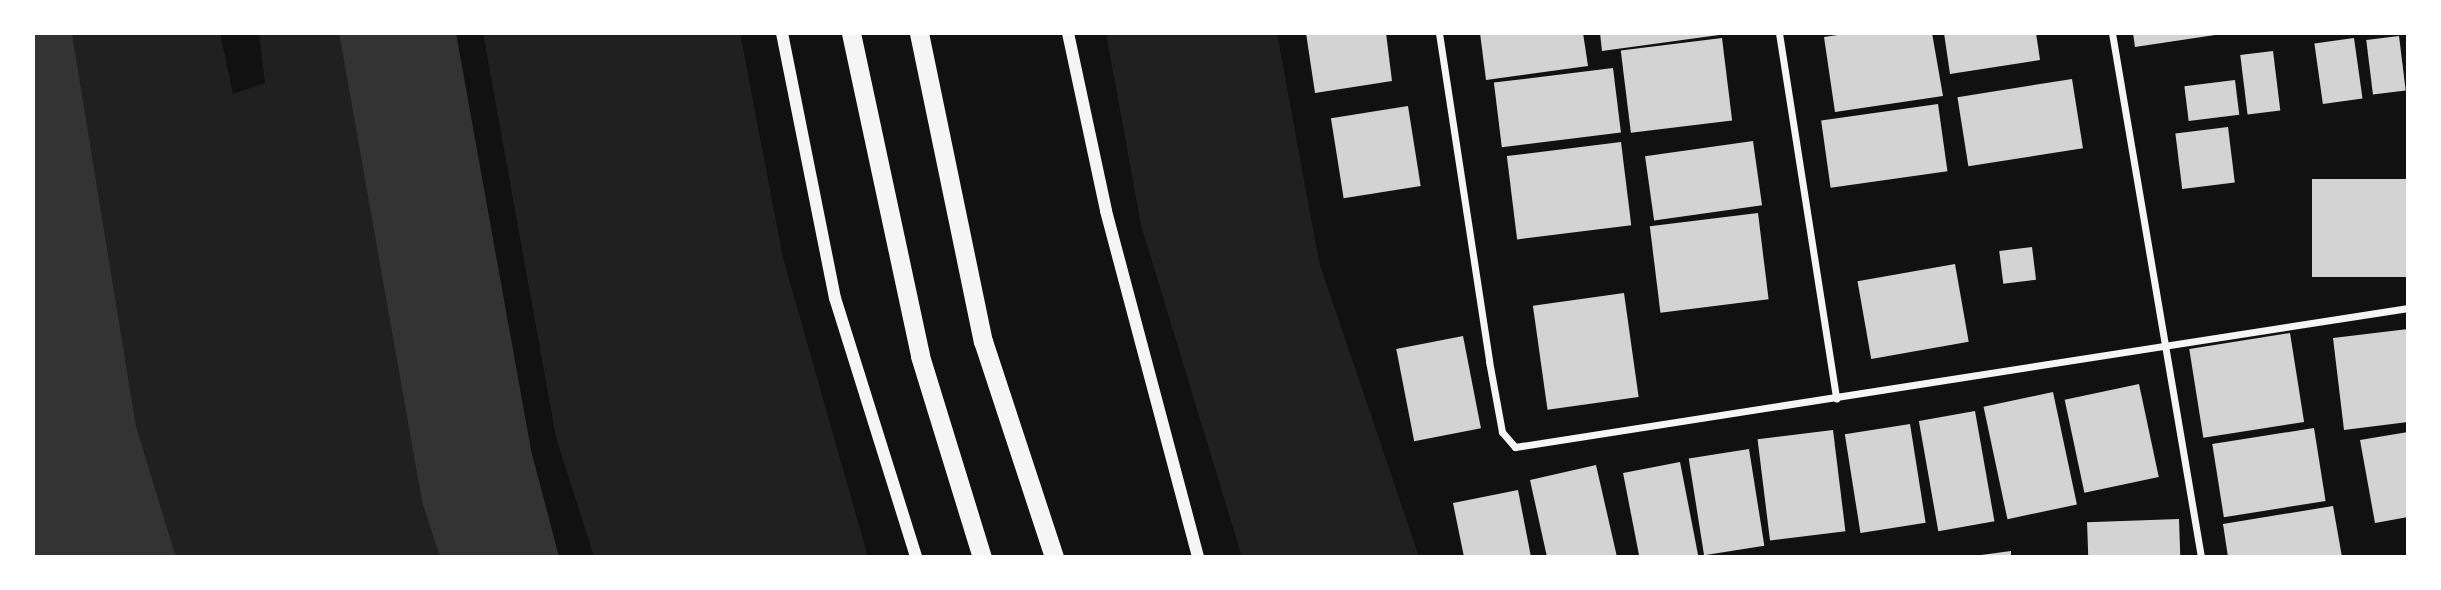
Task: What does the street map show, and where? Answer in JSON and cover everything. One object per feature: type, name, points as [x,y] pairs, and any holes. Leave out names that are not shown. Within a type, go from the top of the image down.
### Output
[{"type":"highway","points":[[851,33],[919,356],[982,557]]},
{"type":"highway","points":[[919,33],[983,341],[1054,557]]},
{"type":"street","points":[[782,33],[835,298],[916,557]]},
{"type":"street","points":[[1068,33],[1106,211],[1198,557]]},
{"type":"street","points":[[1439,33],[1507,441],[1527,448],[2408,308]]},
{"type":"street","points":[[1779,33],[1836,399]]},
{"type":"street","points":[[2112,33],[2201,557]]},
{"type":"shaded area","points":[[33,33],[72,33],[136,426],[176,557],[33,557]]},
{"type":"shaded area","points":[[72,33],[220,33],[233,94],[265,83],[259,33],[339,33],[422,502],[440,557],[176,557],[136,426]]},
{"type":"shaded area","points":[[339,33],[456,33],[531,450],[559,557],[440,557],[422,502]]},
{"type":"shaded area","points":[[483,33],[740,33],[783,258],[868,557],[594,557],[556,437]]},
{"type":"shaded area","points":[[1106,33],[1277,33],[1319,262],[1419,557],[1242,557],[1141,225]]},
{"type":"building","points":[[1306,33],[1386,33],[1392,81],[1315,93]]},
{"type":"building","points":[[1480,33],[1583,33],[1588,66],[1486,80]]},
{"type":"building","points":[[1600,33],[1719,33],[1719,35],[1602,51]]},
{"type":"building","points":[[1851,33],[1932,33],[1943,96],[1835,112],[1824,37]]},
{"type":"building","points":[[1944,33],[2036,33],[2040,60],[1950,74]]},
{"type":"building","points":[[2133,33],[2215,33],[2215,35],[2135,47]]},
{"type":"building","points":[[2399,36],[2406,91],[2373,95],[2366,40]]},
{"type":"building","points":[[1722,38],[1732,120],[1631,133],[1621,50]]},
{"type":"building","points":[[2354,38],[2362,98],[2323,104],[2314,44]]},
{"type":"building","points":[[2273,51],[2280,111],[2248,115],[2240,55]]},
{"type":"building","points":[[1613,68],[1621,133],[1502,147],[1494,83]]},
{"type":"building","points":[[2072,79],[2083,148],[1968,166],[1957,97]]},
{"type":"building","points":[[2235,80],[2239,115],[2189,121],[2184,86]]},
{"type":"building","points":[[1938,104],[1947,171],[1831,188],[1821,120]]},
{"type":"building","points":[[1408,106],[1421,186],[1344,198],[1331,118]]},
{"type":"building","points":[[2228,127],[2235,183],[2182,189],[2175,133]]},
{"type":"building","points":[[1753,141],[1762,205],[1654,221],[1645,156]]},
{"type":"building","points":[[1621,142],[1631,225],[1517,239],[1507,156]]},
{"type":"building","points":[[2312,179],[2408,179],[2408,277],[2312,277]]},
{"type":"building","points":[[1758,213],[1769,299],[1660,313],[1650,226]]},
{"type":"building","points":[[2032,247],[2036,280],[2003,284],[1999,251]]},
{"type":"building","points":[[1955,264],[1969,342],[1871,359],[1858,281]]},
{"type":"building","points":[[1624,293],[1639,397],[1548,410],[1533,306]]},
{"type":"building","points":[[2408,329],[2408,422],[2344,430],[2333,338]]},
{"type":"building","points":[[2290,333],[2304,422],[2203,438],[2189,349]]},
{"type":"building","points":[[1463,336],[1481,428],[1414,441],[1396,349]]},
{"type":"building","points":[[2139,384],[2159,477],[2084,493],[2065,400]]},
{"type":"building","points":[[2053,392],[2077,504],[2007,519],[1984,407]]},
{"type":"building","points":[[1975,411],[1994,521],[1938,531],[1919,421]]},
{"type":"building","points":[[1910,424],[1926,523],[1860,533],[1845,434]]},
{"type":"building","points":[[2314,428],[2326,501],[2224,517],[2212,444]]},
{"type":"building","points":[[1833,430],[1845,531],[1770,541],[1758,439]]},
{"type":"building","points":[[2408,432],[2408,517],[2375,523],[2360,440]]},
{"type":"building","points":[[1749,449],[1764,546],[1704,555],[1689,459]]},
{"type":"building","points":[[1680,462],[1698,557],[1639,557],[1623,473]]},
{"type":"building","points":[[1596,465],[1617,557],[1547,557],[1530,480]]},
{"type":"building","points":[[1518,490],[1531,557],[1464,557],[1453,503]]},
{"type":"building","points":[[2333,506],[2342,557],[2228,557],[2223,524]]},
{"type":"building","points":[[2179,519],[2180,557],[2088,557],[2087,522]]},
{"type":"building","points":[[2011,551],[2011,557],[1981,557],[1981,555]]}]
